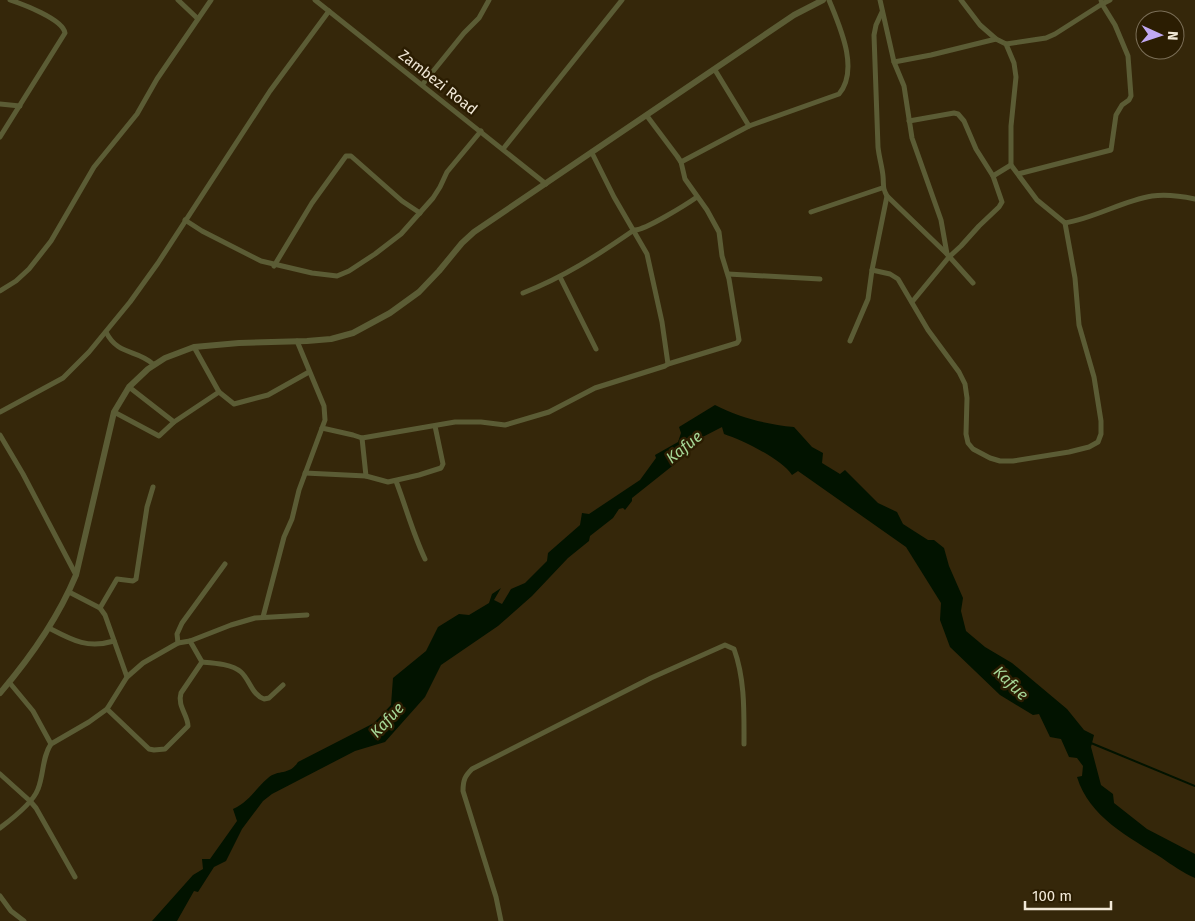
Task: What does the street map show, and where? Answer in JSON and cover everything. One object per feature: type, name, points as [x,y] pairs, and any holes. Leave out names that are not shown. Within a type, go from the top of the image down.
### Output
[{"type":"street","points":[[0,137],[65,32],[65,29],[50,17],[10,0]]},
{"type":"street","points":[[178,0],[197,18]]},
{"type":"street","points":[[0,291],[16,281],[29,269],[51,241],[94,167],[137,114],[197,18],[211,0]]},
{"type":"street","name":"Zambezi Road","points":[[315,0],[546,184]]},
{"type":"street","points":[[422,85],[464,33],[479,18],[489,0]]},
{"type":"street","points":[[503,149],[622,0]]},
{"type":"street","points":[[0,693],[49,628],[69,592],[76,575],[114,412],[130,387],[155,364],[178,352],[194,347],[341,337],[364,328],[390,313],[426,286],[468,238],[794,15],[823,0]]},
{"type":"street","points":[[681,162],[749,126],[826,100],[842,91],[846,80],[847,53],[844,38],[829,0]]},
{"type":"street","points":[[880,0],[894,62],[904,86],[909,121],[916,150],[941,220],[948,256]]},
{"type":"street","points":[[961,0],[980,25],[996,39],[1006,44],[1032,41],[1055,34],[1102,2],[1110,0]]},
{"type":"street","points":[[1018,174],[1093,154],[1108,152],[1112,148],[1116,116],[1122,105],[1130,100],[1130,80],[1127,52],[1102,2]]},
{"type":"street","points":[[0,412],[63,378],[72,371],[106,332],[158,263],[270,91],[329,11]]},
{"type":"street","points":[[882,12],[876,25],[874,44],[878,147],[883,176],[882,188],[887,196],[973,282]]},
{"type":"street","points":[[894,62],[996,39]]},
{"type":"street","points":[[872,270],[895,276],[928,330],[959,372],[965,384],[967,398],[966,439],[970,446],[978,452],[1000,461],[1013,461],[1069,452],[1096,444],[1100,439],[1101,421],[1094,378],[1080,325],[1066,223],[1037,200],[1011,166],[1011,126],[1016,77],[1014,63],[1006,44]]},
{"type":"street","points":[[715,70],[749,126]]},
{"type":"street","points":[[0,104],[20,106]]},
{"type":"street","points":[[909,121],[954,113],[958,114],[964,121],[976,150],[993,176],[1002,197],[1001,205],[962,246],[948,256],[912,302]]},
{"type":"street","points":[[322,428],[353,434],[362,438],[461,422],[506,426],[549,412],[595,388],[737,343],[728,274],[722,256],[719,232],[707,210],[685,179],[681,162],[647,116]]},
{"type":"street","points":[[185,220],[250,256],[274,266],[337,276],[349,271],[383,249],[401,234],[436,193],[447,172],[481,131]]},
{"type":"street","points":[[592,153],[649,260],[662,322],[668,364]]},
{"type":"street","points":[[274,266],[312,203],[346,156],[351,156],[402,202],[420,213]]},
{"type":"street","points":[[993,176],[1011,166]]},
{"type":"street","points":[[810,212],[882,188]]},
{"type":"street","points":[[1066,223],[1083,220],[1152,196],[1164,195],[1195,199]]},
{"type":"street","points":[[850,341],[868,299],[887,196]]},
{"type":"street","points":[[523,292],[560,277],[597,256],[634,230],[644,228],[697,197]]},
{"type":"street","points":[[728,274],[820,279]]},
{"type":"street","points":[[560,277],[596,349]]},
{"type":"street","points":[[106,332],[110,340],[124,351],[155,364]]},
{"type":"street","points":[[263,617],[282,542],[322,428],[325,411],[297,341]]},
{"type":"street","points":[[194,347],[220,392],[232,403],[268,395],[309,372]]},
{"type":"street","points":[[130,387],[174,422]]},
{"type":"street","points":[[114,412],[158,436],[174,422],[220,392]]},
{"type":"street","points":[[305,473],[366,476],[381,481],[396,481],[419,475],[443,466],[435,426]]},
{"type":"street","points":[[0,435],[23,474],[76,575]]},
{"type":"street","points":[[362,438],[366,476]]},
{"type":"street","points":[[396,481],[415,538],[425,559]]},
{"type":"street","points":[[100,608],[118,579],[133,581],[137,576],[147,506],[153,487]]},
{"type":"street","points":[[178,642],[177,634],[182,622],[225,564]]},
{"type":"street","points":[[69,592],[100,608],[108,622],[127,677]]},
{"type":"street","points":[[0,828],[30,801],[39,789],[46,754],[51,744],[107,709],[127,677],[142,663],[178,642],[190,641],[231,625],[263,617],[307,615]]},
{"type":"street","points":[[49,628],[76,642],[101,645],[114,641]]},
{"type":"street","points":[[190,641],[202,662]]},
{"type":"street","points":[[501,921],[496,897],[463,790],[463,781],[472,769],[651,678],[725,645],[734,649],[738,658],[743,698],[744,744]]},
{"type":"street","points":[[202,662],[218,664],[240,671],[257,694],[264,699],[269,698],[283,685]]},
{"type":"street","points":[[107,709],[149,749],[165,749],[188,726],[188,720],[180,699],[181,694],[202,662]]},
{"type":"street","points":[[9,682],[33,711],[51,744]]},
{"type":"street","points":[[0,774],[30,801],[65,857],[75,877]]},
{"type":"street","points":[[0,896],[11,911],[24,921]]},
{"type":"water","name":"Kafue","points":[[715,405],[753,420],[794,427],[812,447],[823,453],[822,463],[840,474],[845,470],[878,503],[897,512],[903,524],[928,540],[934,540],[944,548],[949,566],[963,598],[961,611],[966,631],[985,647],[1012,663],[1067,709],[1084,730],[1094,735],[1091,747],[1101,785],[1113,794],[1114,803],[1147,829],[1195,854],[1195,878],[1124,834],[1100,815],[1083,791],[1077,777],[1082,776],[1083,766],[1077,758],[1069,757],[1061,739],[1050,737],[1039,714],[1033,715],[1000,695],[950,647],[940,620],[941,603],[906,547],[798,471],[792,475],[771,457],[751,445],[724,434],[722,427],[691,443],[676,463],[632,498],[632,501],[625,510],[623,508],[619,509],[613,518],[590,536],[589,541],[568,558],[532,596],[498,626],[441,665],[425,697],[385,742],[355,751],[272,794],[263,801],[242,829],[226,861],[214,867],[198,892],[194,891],[177,921],[152,921],[193,875],[203,869],[202,859],[210,859],[237,821],[233,809],[239,806],[272,775],[291,769],[298,762],[374,723],[391,705],[393,678],[426,651],[438,627],[459,614],[469,615],[489,603],[492,594],[501,588],[494,600],[502,604],[511,589],[525,583],[547,561],[548,553],[580,525],[582,513],[589,514],[640,480],[656,458],[655,455],[678,442],[681,433],[679,427]]},
{"type":"waterway","points":[[1091,743],[1195,786]]}]
